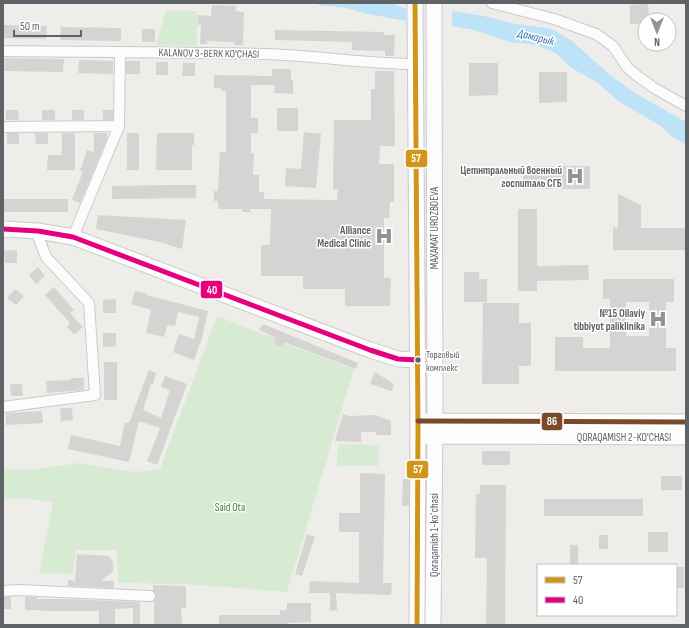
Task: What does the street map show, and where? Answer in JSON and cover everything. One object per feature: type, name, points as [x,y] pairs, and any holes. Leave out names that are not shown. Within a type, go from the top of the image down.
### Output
[{"type":"main road","name":"Qoraqamish 1-koʻchasi","points":[[415,3],[418,360],[417,625]]},
{"type":"main road","name":"MAXAMAT UROZBOEVA","points":[[434,3],[435,421]]},
{"type":"main road","points":[[3,229],[38,231],[73,237],[370,350],[398,359],[418,360]]},
{"type":"main road","name":"QORAQAMISH 2-KO'CHASI","points":[[418,421],[686,422]]},
{"type":"main road","name":"Qoraqamish 1-koʻchasi","points":[[433,625],[435,421]]},
{"type":"main road","name":"QORAQAMISH 2-KO'CHASI","points":[[418,436],[686,437]]},
{"type":"street","points":[[492,3],[575,25],[596,34],[613,46],[627,67],[636,75],[654,88],[686,106]]},
{"type":"street","name":"KALANOV 3-BERK KO'CHASI","points":[[3,50],[264,54],[415,64]]},
{"type":"street","points":[[73,237],[119,126],[120,52]]},
{"type":"street","points":[[3,127],[119,126]]},
{"type":"street","points":[[3,407],[95,395],[89,303],[46,257],[38,236],[38,231]]},
{"type":"street","points":[[3,591],[18,590],[150,596]]},
{"type":"green space","points":[[166,11],[197,11],[197,46],[156,45]]},
{"type":"green space","name":"Said Ota","points":[[217,316],[276,339],[274,344],[281,347],[284,343],[354,369],[287,592],[185,584],[118,583],[117,550],[76,550],[73,574],[39,573],[53,502],[24,498],[3,499],[3,469],[28,470],[79,463],[135,472],[160,469]]},
{"type":"green space","points":[[338,444],[379,445],[378,466],[337,466]]},
{"type":"green space","points":[[428,469],[426,625],[423,625],[424,474]]},
{"type":"water","name":"Дамарык","points":[[314,3],[392,3],[406,9],[452,11],[484,16],[516,24],[552,29],[572,41],[611,76],[638,95],[686,122],[686,145],[671,136],[661,126],[618,101],[598,83],[570,67],[556,53],[536,45],[510,42],[474,30],[406,21],[364,13],[347,8],[319,5]]},
{"type":"pier","points":[[406,7],[452,9],[452,28],[406,23]]},
{"type":"building","points":[[648,3],[649,12],[637,12],[637,24],[630,24],[630,5]]},
{"type":"building","points":[[212,5],[237,6],[236,11],[244,12],[243,45],[234,45],[234,42],[207,41],[207,44],[200,44],[201,25],[198,25],[198,15],[211,16]]},
{"type":"building","points":[[3,25],[47,26],[46,39],[3,38]]},
{"type":"building","points":[[61,27],[121,28],[121,41],[60,40]]},
{"type":"building","points":[[142,29],[155,29],[155,42],[142,42]]},
{"type":"building","points":[[275,30],[384,32],[384,35],[395,35],[394,56],[385,56],[385,51],[352,50],[352,42],[275,40]]},
{"type":"building","points":[[5,58],[64,59],[63,72],[4,71]]},
{"type":"building","points":[[79,60],[113,61],[113,74],[78,73]]},
{"type":"building","points":[[126,61],[140,61],[140,74],[126,74]]},
{"type":"building","points":[[156,62],[168,62],[168,75],[156,75]]},
{"type":"building","points":[[183,63],[195,63],[195,76],[182,76]]},
{"type":"building","points":[[469,63],[498,63],[498,95],[469,96]]},
{"type":"building","points":[[272,69],[291,69],[293,94],[274,93],[275,85],[251,85],[251,118],[258,118],[258,133],[251,133],[251,153],[254,153],[253,175],[259,175],[259,192],[264,192],[264,199],[337,200],[338,189],[333,189],[334,120],[371,120],[371,89],[375,89],[375,71],[394,71],[395,146],[380,146],[379,164],[394,164],[394,202],[390,202],[389,218],[384,218],[384,278],[391,278],[390,306],[345,306],[345,289],[303,289],[303,276],[261,276],[261,245],[270,245],[271,209],[250,209],[250,212],[242,212],[242,209],[218,209],[218,201],[214,201],[214,191],[218,191],[220,152],[226,152],[226,91],[221,91],[221,88],[214,88],[214,75],[272,76]]},
{"type":"building","points":[[539,72],[567,72],[567,102],[539,103]]},
{"type":"building","points":[[277,108],[298,108],[298,131],[277,131]]},
{"type":"building","points":[[6,110],[18,110],[19,120],[6,120]]},
{"type":"building","points":[[42,110],[55,110],[55,120],[42,120]]},
{"type":"building","points":[[72,110],[84,110],[84,120],[72,120]]},
{"type":"building","points":[[103,110],[113,110],[113,120],[103,120]]},
{"type":"building","points":[[304,132],[321,134],[316,188],[285,186],[286,168],[301,169]]},
{"type":"building","points":[[7,133],[19,133],[19,144],[7,144]]},
{"type":"building","points":[[35,133],[48,133],[48,144],[36,144]]},
{"type":"building","points":[[62,133],[75,133],[75,170],[47,170],[48,155],[62,155]]},
{"type":"building","points":[[94,133],[107,133],[107,139],[80,203],[72,200],[83,171],[80,171],[87,150],[94,152]]},
{"type":"building","points":[[127,133],[139,133],[139,170],[127,170]]},
{"type":"building","points":[[157,133],[194,133],[194,145],[192,145],[192,170],[156,170]]},
{"type":"building","points":[[523,166],[590,166],[590,189],[523,189]]},
{"type":"building","points":[[196,185],[196,198],[112,199],[112,186]]},
{"type":"building","points":[[618,194],[641,205],[641,228],[686,228],[686,250],[613,250],[613,227],[618,228]]},
{"type":"building","points":[[3,199],[68,199],[68,212],[3,212]]},
{"type":"building","points":[[518,209],[537,209],[537,266],[588,265],[589,280],[537,281],[537,291],[518,291]]},
{"type":"building","points":[[98,215],[186,220],[182,249],[160,242],[96,229]]},
{"type":"building","points":[[17,250],[17,263],[5,263],[4,251]]},
{"type":"building","points":[[38,267],[45,276],[36,284],[29,275]]},
{"type":"building","points":[[464,272],[479,272],[479,279],[487,279],[487,302],[464,302]]},
{"type":"building","name":"№15 Oilaviy tibbiyot paliklinika","points":[[603,279],[674,279],[674,302],[666,302],[666,348],[676,348],[676,371],[555,371],[555,337],[583,337],[583,348],[610,348],[610,299],[603,299]],"holes":[[[626,302],[649,302],[649,336],[626,336]]]},
{"type":"building","points":[[54,287],[74,310],[70,313],[83,327],[74,335],[67,327],[70,323],[45,295]]},
{"type":"building","points":[[15,289],[24,296],[16,305],[7,298]]},
{"type":"building","points":[[135,291],[208,311],[202,338],[194,360],[173,352],[179,334],[194,339],[199,317],[178,312],[175,326],[167,325],[164,337],[146,333],[151,310],[131,304]]},
{"type":"building","points":[[116,299],[116,313],[103,313],[103,300]]},
{"type":"building","points":[[483,303],[519,303],[519,323],[531,323],[531,366],[519,366],[519,384],[482,384]]},
{"type":"building","points":[[263,324],[358,363],[356,369],[284,342],[282,347],[274,344],[276,338],[259,330]]},
{"type":"building","points":[[103,333],[116,333],[116,346],[103,347]]},
{"type":"building","points":[[104,362],[117,362],[117,400],[104,400]]},
{"type":"building","points":[[149,370],[156,373],[143,410],[161,418],[170,390],[161,387],[165,376],[187,384],[157,465],[147,461],[160,428],[139,421],[129,462],[68,449],[71,435],[120,446],[125,422],[129,423]]},
{"type":"building","points":[[375,372],[394,384],[392,391],[370,384]]},
{"type":"building","points":[[71,378],[84,378],[84,390],[47,393],[46,381],[71,380]]},
{"type":"building","points":[[10,384],[22,384],[23,396],[11,396]]},
{"type":"building","points":[[60,408],[72,408],[73,420],[61,421]]},
{"type":"building","points":[[42,411],[43,423],[6,425],[6,413]]},
{"type":"building","points":[[343,414],[350,416],[376,415],[391,421],[391,435],[376,435],[376,432],[361,432],[361,442],[335,441]]},
{"type":"building","points":[[482,451],[510,451],[510,465],[482,465]]},
{"type":"building","points":[[360,473],[385,474],[383,583],[392,583],[391,595],[336,593],[337,610],[330,611],[330,593],[309,593],[310,581],[359,583],[359,532],[339,532],[339,513],[360,513]]},
{"type":"building","points":[[661,476],[682,476],[682,490],[661,490]]},
{"type":"building","points":[[403,479],[409,479],[409,506],[402,506]]},
{"type":"building","points":[[480,485],[506,485],[505,625],[486,625],[487,558],[475,558],[476,494],[480,494]]},
{"type":"building","points":[[544,499],[643,499],[643,516],[544,516]]},
{"type":"building","points":[[648,532],[668,532],[668,552],[648,552]]},
{"type":"building","points":[[307,534],[315,537],[302,576],[295,574]]},
{"type":"building","points":[[599,535],[608,535],[608,549],[599,549]]},
{"type":"building","points":[[570,545],[578,545],[578,564],[570,564]]},
{"type":"building","points":[[77,554],[109,556],[113,562],[113,571],[101,581],[114,581],[114,588],[68,586],[68,580],[75,581]]},
{"type":"building","points":[[677,567],[684,567],[684,588],[677,588]]},
{"type":"building","points":[[153,585],[186,586],[186,608],[181,608],[182,625],[154,625],[154,601],[156,596],[153,591]]},
{"type":"building","points":[[3,597],[11,597],[11,609],[3,609]]},
{"type":"building","points":[[25,597],[37,597],[37,599],[140,602],[140,625],[133,625],[133,608],[115,609],[115,625],[99,625],[99,611],[25,610]]},
{"type":"building","points":[[287,603],[311,603],[311,622],[288,623],[288,625],[219,625],[219,615],[280,615],[280,610],[287,610]]},
{"type":"transit line","name":"57","points":[[415,3],[418,429],[417,625]]},
{"type":"transit line","name":"40","points":[[3,229],[38,231],[73,237],[370,350],[398,359],[418,360]]},
{"type":"transit line","name":"86","points":[[418,421],[686,422]]},
{"type":"place","name":"Цетнтральный военный госпиталь СГБ","points":[[575,176]]},
{"type":"place","name":"Alliance Medical Clinic","points":[[384,236]]},
{"type":"place","name":"№15 Oilaviy tibbiyot paliklinika","points":[[658,319]]},
{"type":"place","name":"Торговый комплекс","points":[[418,360]]}]
